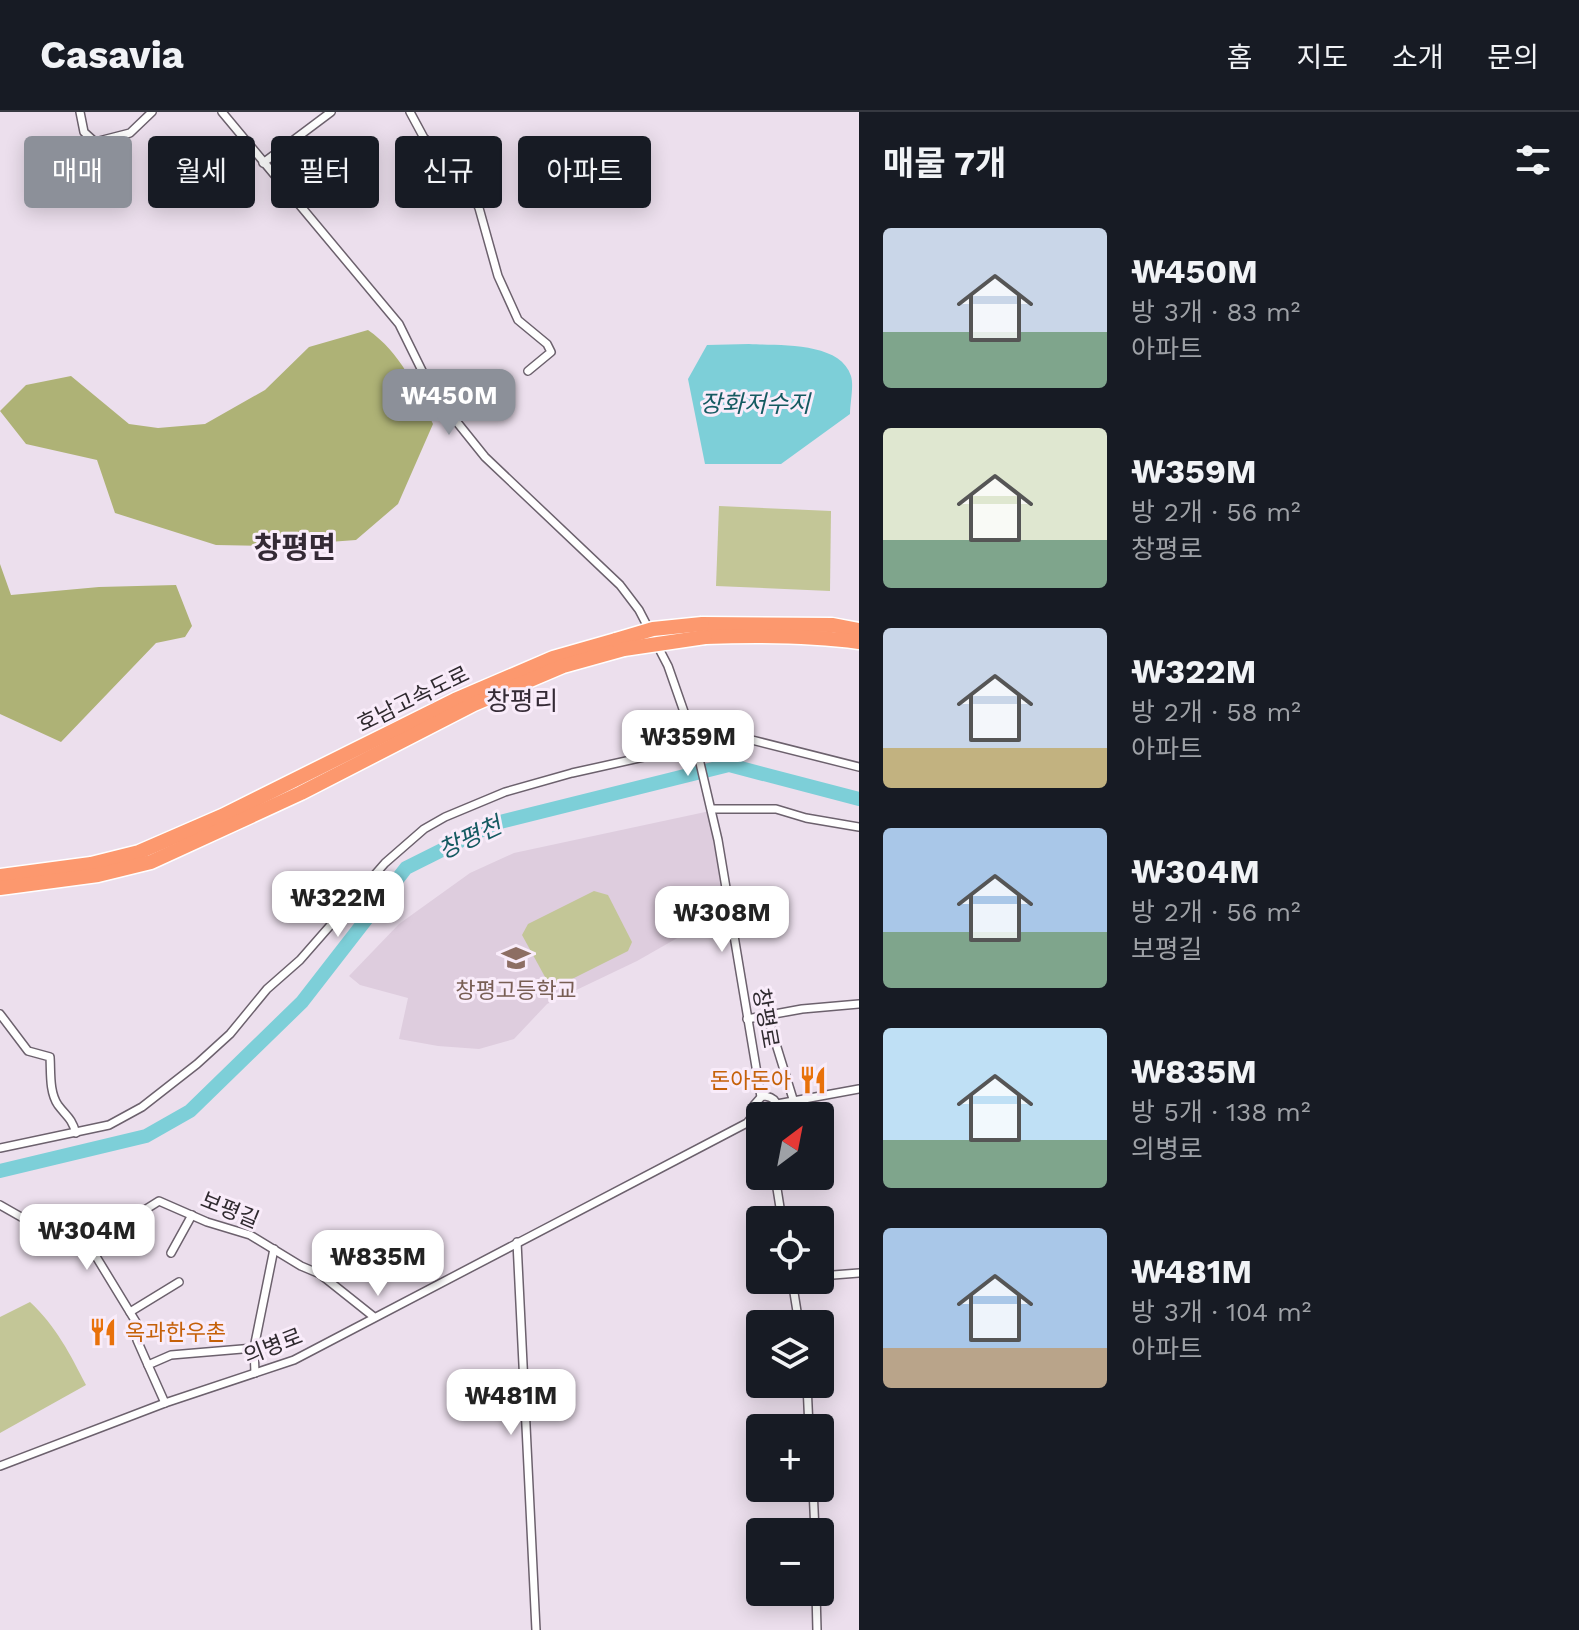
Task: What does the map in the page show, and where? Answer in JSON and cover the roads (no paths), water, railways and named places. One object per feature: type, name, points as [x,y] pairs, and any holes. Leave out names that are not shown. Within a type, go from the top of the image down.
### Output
[{"type":"highway","name":"호남고속도로","points":[[0,876],[91,864],[139,852],[222,816],[455,700],[553,658],[703,630],[832,625],[859,630]]},
{"type":"highway","name":"호남고속도로","points":[[703,630],[826,637],[859,642]]},
{"type":"highway","name":"호남고속도로","points":[[0,888],[98,875],[151,862],[301,793],[474,704],[620,644]]},
{"type":"street","points":[[80,112],[88,136]]},
{"type":"street","points":[[121,136],[130,133],[152,112]]},
{"type":"street","name":"창평로","points":[[222,112],[399,324],[432,391],[485,457],[620,585],[639,610],[668,666],[696,746],[711,807],[761,1097]]},
{"type":"street","points":[[263,163],[331,112]]},
{"type":"street","points":[[410,112],[424,138],[464,174],[479,208],[498,276],[518,320],[547,344],[551,352],[528,371]]},
{"type":"street","points":[[0,1148],[109,1125],[142,1107],[230,1034],[267,989],[300,960],[385,863],[424,829],[445,817],[505,792],[572,773],[725,739],[752,740],[859,767]]},
{"type":"street","points":[[711,807],[776,809],[806,818],[859,827]]},
{"type":"street","points":[[747,1019],[802,1009],[859,1004]]},
{"type":"street","points":[[0,1014],[28,1051],[50,1057],[51,1086],[56,1103],[72,1119],[76,1133]]},
{"type":"street","points":[[767,1015],[793,1099]]},
{"type":"street","points":[[783,1102],[859,1089]]},
{"type":"street","points":[[757,1102],[761,1097],[770,1097],[775,1102]]},
{"type":"street","name":"의병로","points":[[0,1466],[165,1403],[294,1360],[746,1124]]},
{"type":"street","name":"보평길","points":[[89,1245],[159,1201],[250,1235],[320,1274],[374,1317]]},
{"type":"street","points":[[0,1205],[51,1234],[89,1245],[139,1327],[137,1340],[165,1403]]},
{"type":"street","points":[[171,1253],[192,1215]]},
{"type":"street","points":[[517,1242],[536,1630]]},
{"type":"street","name":"보평길","points":[[255,1373],[254,1348],[274,1249]]},
{"type":"street","points":[[834,1275],[859,1273]]},
{"type":"street","points":[[130,1312],[179,1282]]},
{"type":"street","points":[[148,1365],[171,1355],[254,1348]]},
{"type":"street","points":[[816,1606],[817,1630]]},
{"type":"water","name":"장화저수지","points":[[707,345],[807,348],[834,357],[845,365],[851,376],[850,414],[781,464],[705,464],[688,379]]},
{"type":"waterway","name":"창평천","points":[[0,1171],[146,1136],[190,1111],[302,1002],[406,868],[496,823],[729,765],[859,799]]},
{"type":"place","name":"창평고등학교","points":[[516,958]]},
{"type":"place","name":"돈아돈아","points":[[813,1080]]},
{"type":"place","name":"옥과한우촌","points":[[103,1332]]},
{"type":"district","name":"창평면","points":[[295,547]]},
{"type":"district","name":"창평리","points":[[522,701]]}]
